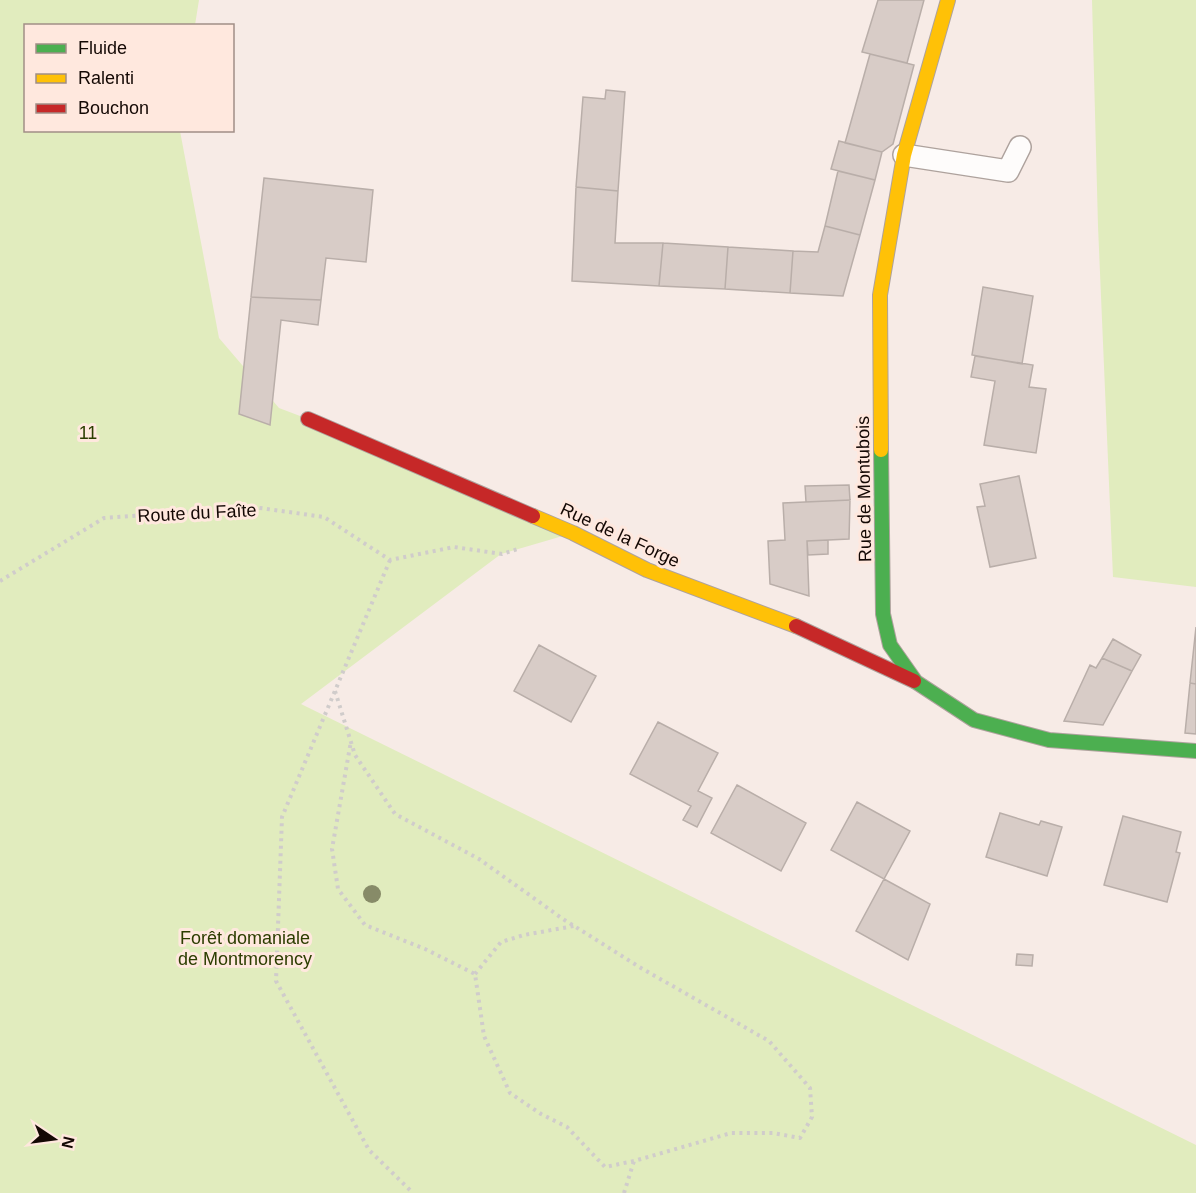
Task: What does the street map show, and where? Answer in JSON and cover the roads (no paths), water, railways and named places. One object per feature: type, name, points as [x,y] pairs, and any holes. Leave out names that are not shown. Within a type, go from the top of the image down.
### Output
[{"type":"street","name":"Rue de Montubois","points":[[948,0],[904,155],[880,295],[883,614],[890,645],[916,681],[974,720],[1049,740],[1196,751]]},
{"type":"street","name":"Rue de la Forge","points":[[308,419],[573,532],[647,570],[786,621],[916,681]]},
{"type":"lane","points":[[904,155],[1008,171],[1020,147]]},
{"type":"park label","name":"11","points":[[88,433]]},
{"type":"park label","name":"Forêt domaniale de Montmorency","points":[[245,948]]}]
